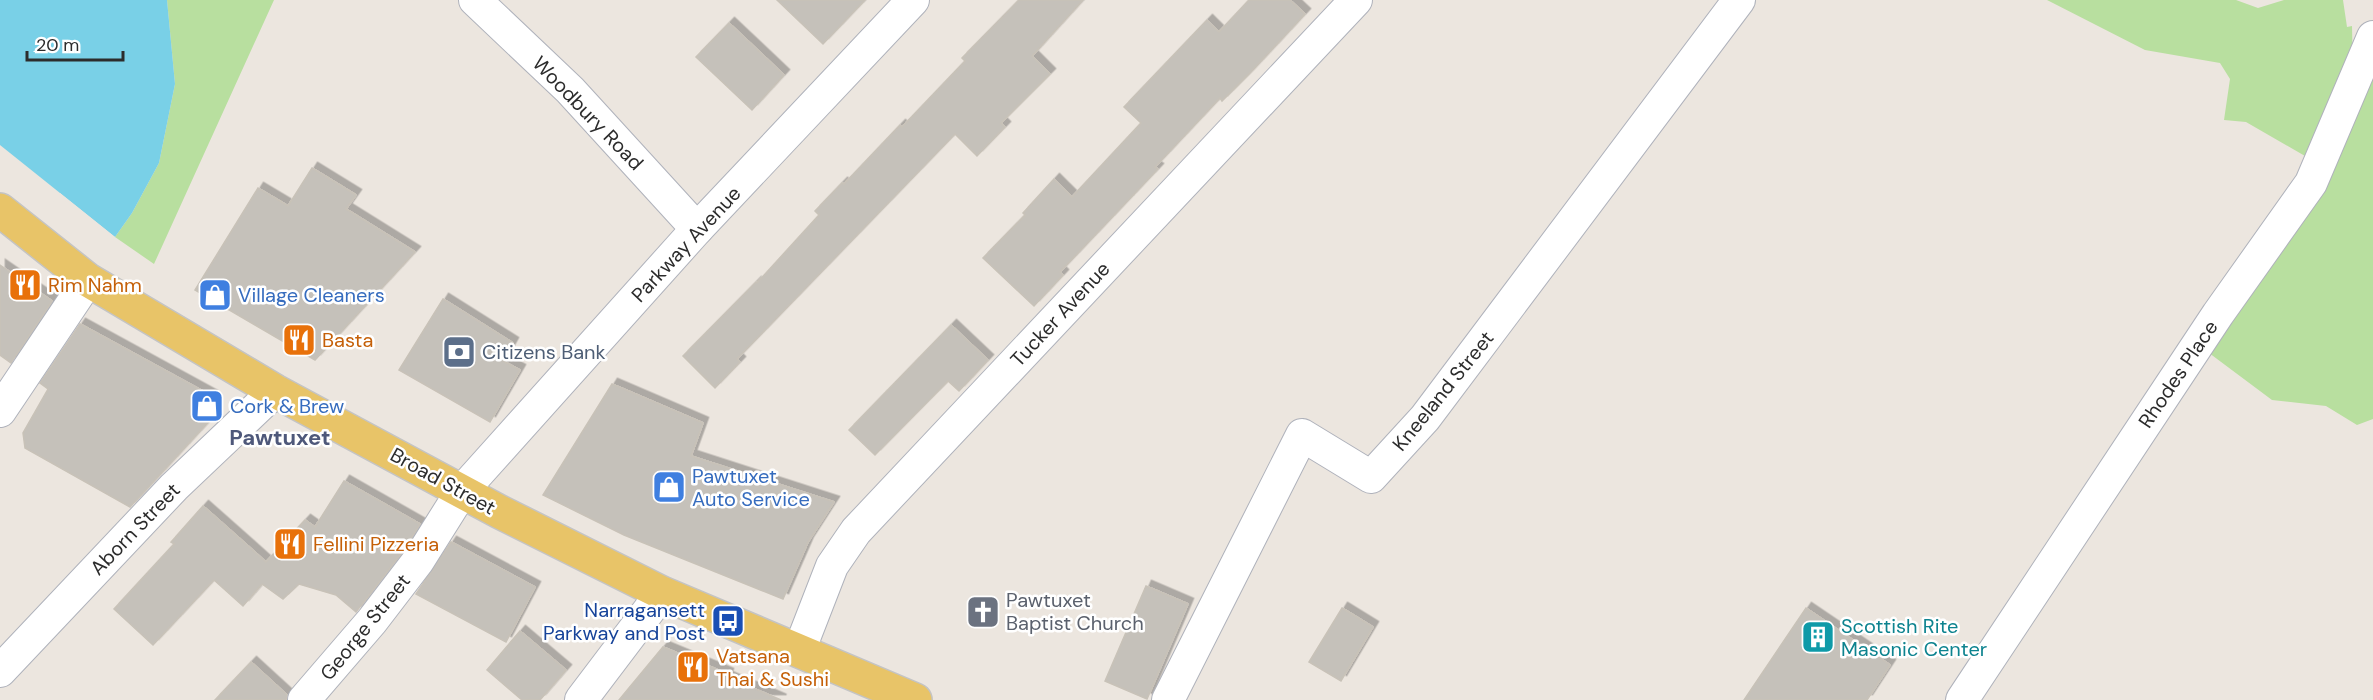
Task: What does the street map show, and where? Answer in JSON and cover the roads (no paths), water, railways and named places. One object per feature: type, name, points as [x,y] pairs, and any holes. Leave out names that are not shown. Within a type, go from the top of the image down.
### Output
[{"type":"main road","name":"Broad Street","points":[[0,210],[85,277],[275,391],[662,592],[915,700]]},
{"type":"street","name":"Woodbury Road","points":[[475,0],[570,90],[697,230]]},
{"type":"street","name":"Parkway Avenue","points":[[462,490],[697,230],[913,0]]},
{"type":"street","name":"Tucker Avenue","points":[[800,651],[832,567],[856,531],[1356,0]]},
{"type":"street","name":"Kneeland Street","points":[[1168,700],[1302,435],[1371,477],[1425,418],[1739,0]]},
{"type":"street","name":"Rhodes Place","points":[[1962,700],[2205,334],[2311,183],[2373,37]]},
{"type":"street","points":[[0,411],[85,277]]},
{"type":"street","name":"Aborn Street","points":[[2,665],[174,487],[275,391]]},
{"type":"street","name":"George Street","points":[[304,700],[372,621],[418,561],[462,490]]},
{"type":"street","points":[[580,700],[662,592]]},
{"type":"water","points":[[0,0],[167,0],[175,84],[159,163],[132,213],[115,237],[60,193],[0,236]]},
{"type":"place","name":"Rim Nahm","points":[[25,285]]},
{"type":"place","name":"Village Cleaners","points":[[215,295]]},
{"type":"place","name":"Basta","points":[[299,340]]},
{"type":"place","name":"Citizens Bank","points":[[459,352]]},
{"type":"place","name":"Cork & Brew","points":[[207,406]]},
{"type":"place","name":"Pawtuxet Auto Service","points":[[669,487]]},
{"type":"place","name":"Fellini Pizzeria","points":[[290,544]]},
{"type":"place","name":"Pawtuxet Baptist Church","points":[[983,612]]},
{"type":"place","name":"Narragansett Parkway and Post","points":[[728,621]]},
{"type":"place","name":"Scottish Rite Masonic Center","points":[[1818,637]]},
{"type":"place","name":"Vatsana Thai & Sushi","points":[[693,667]]},
{"type":"district","name":"Pawtuxet","points":[[280,437]]}]
